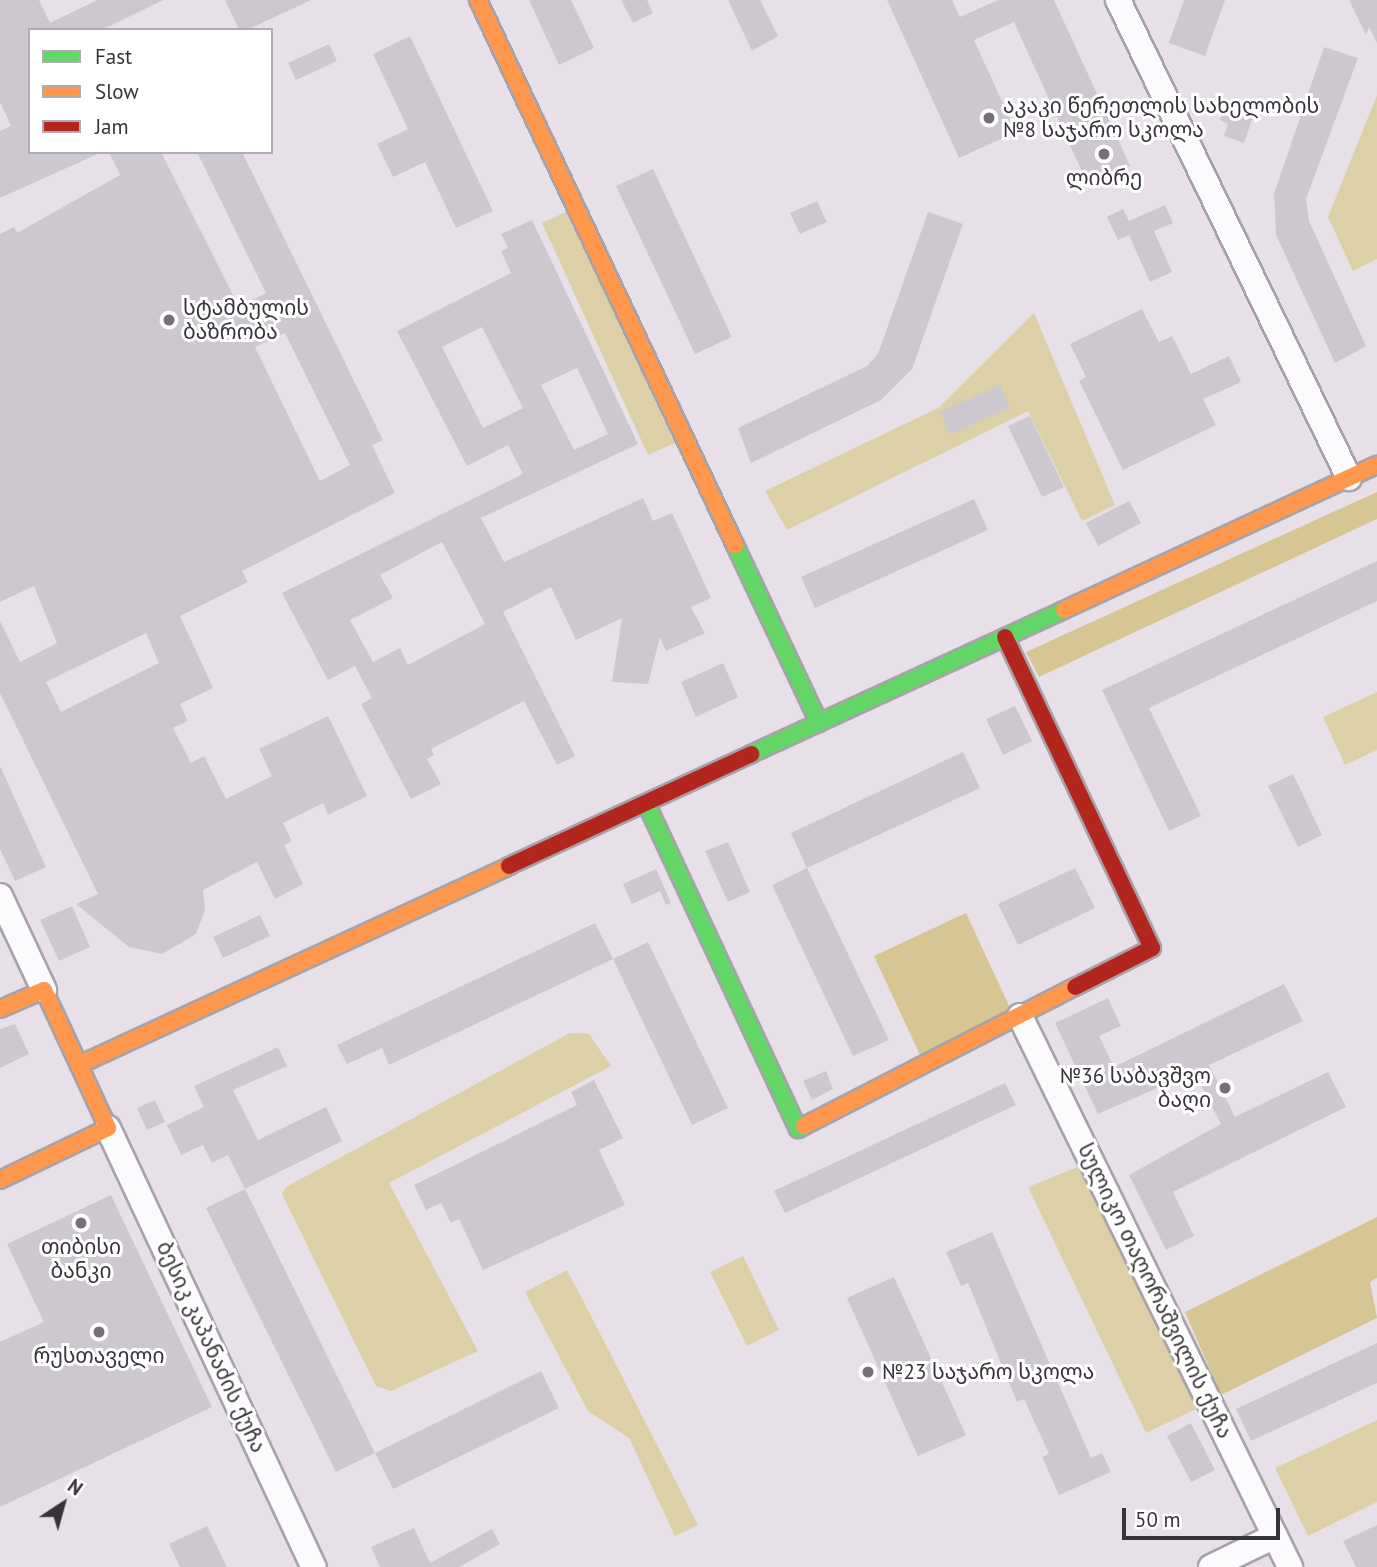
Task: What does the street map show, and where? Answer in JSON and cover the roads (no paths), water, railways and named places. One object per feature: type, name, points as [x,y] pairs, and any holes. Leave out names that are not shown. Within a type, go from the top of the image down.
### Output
[{"type":"street","points":[[478,0],[819,723]]},
{"type":"street","points":[[1118,0],[1349,478]]},
{"type":"street","points":[[79,1065],[1377,465]]},
{"type":"street","points":[[646,803],[799,1129],[1152,948],[1005,637]]},
{"type":"street","points":[[0,896],[108,1128],[0,1180]]},
{"type":"street","points":[[0,1009],[44,990]]},
{"type":"street","name":"სულიკო თაღორაშვილის ქუჩა","points":[[1020,1016],[1290,1567]]},
{"type":"street","name":"ბესიკ კაპანაძის ქუჩა","points":[[108,1128],[314,1567]]},
{"type":"street","points":[[1211,1567],[1275,1536]]},
{"type":"place","name":"აკაკი წერეთლის სახელობის №8 საჯარო სკოლა","points":[[989,118]]},
{"type":"place","name":"ლიბრე","points":[[1104,154]]},
{"type":"place","name":"სტამბულის ბაზრობა","points":[[169,320]]},
{"type":"place","name":"№36 საბავშვო ბაღი","points":[[1225,1088]]},
{"type":"place","name":"თიბისი ბანკი","points":[[81,1223]]},
{"type":"place","name":"რუსთაველი","points":[[99,1332]]},
{"type":"place","name":"№23 საჯარო სკოლა","points":[[868,1372]]}]
